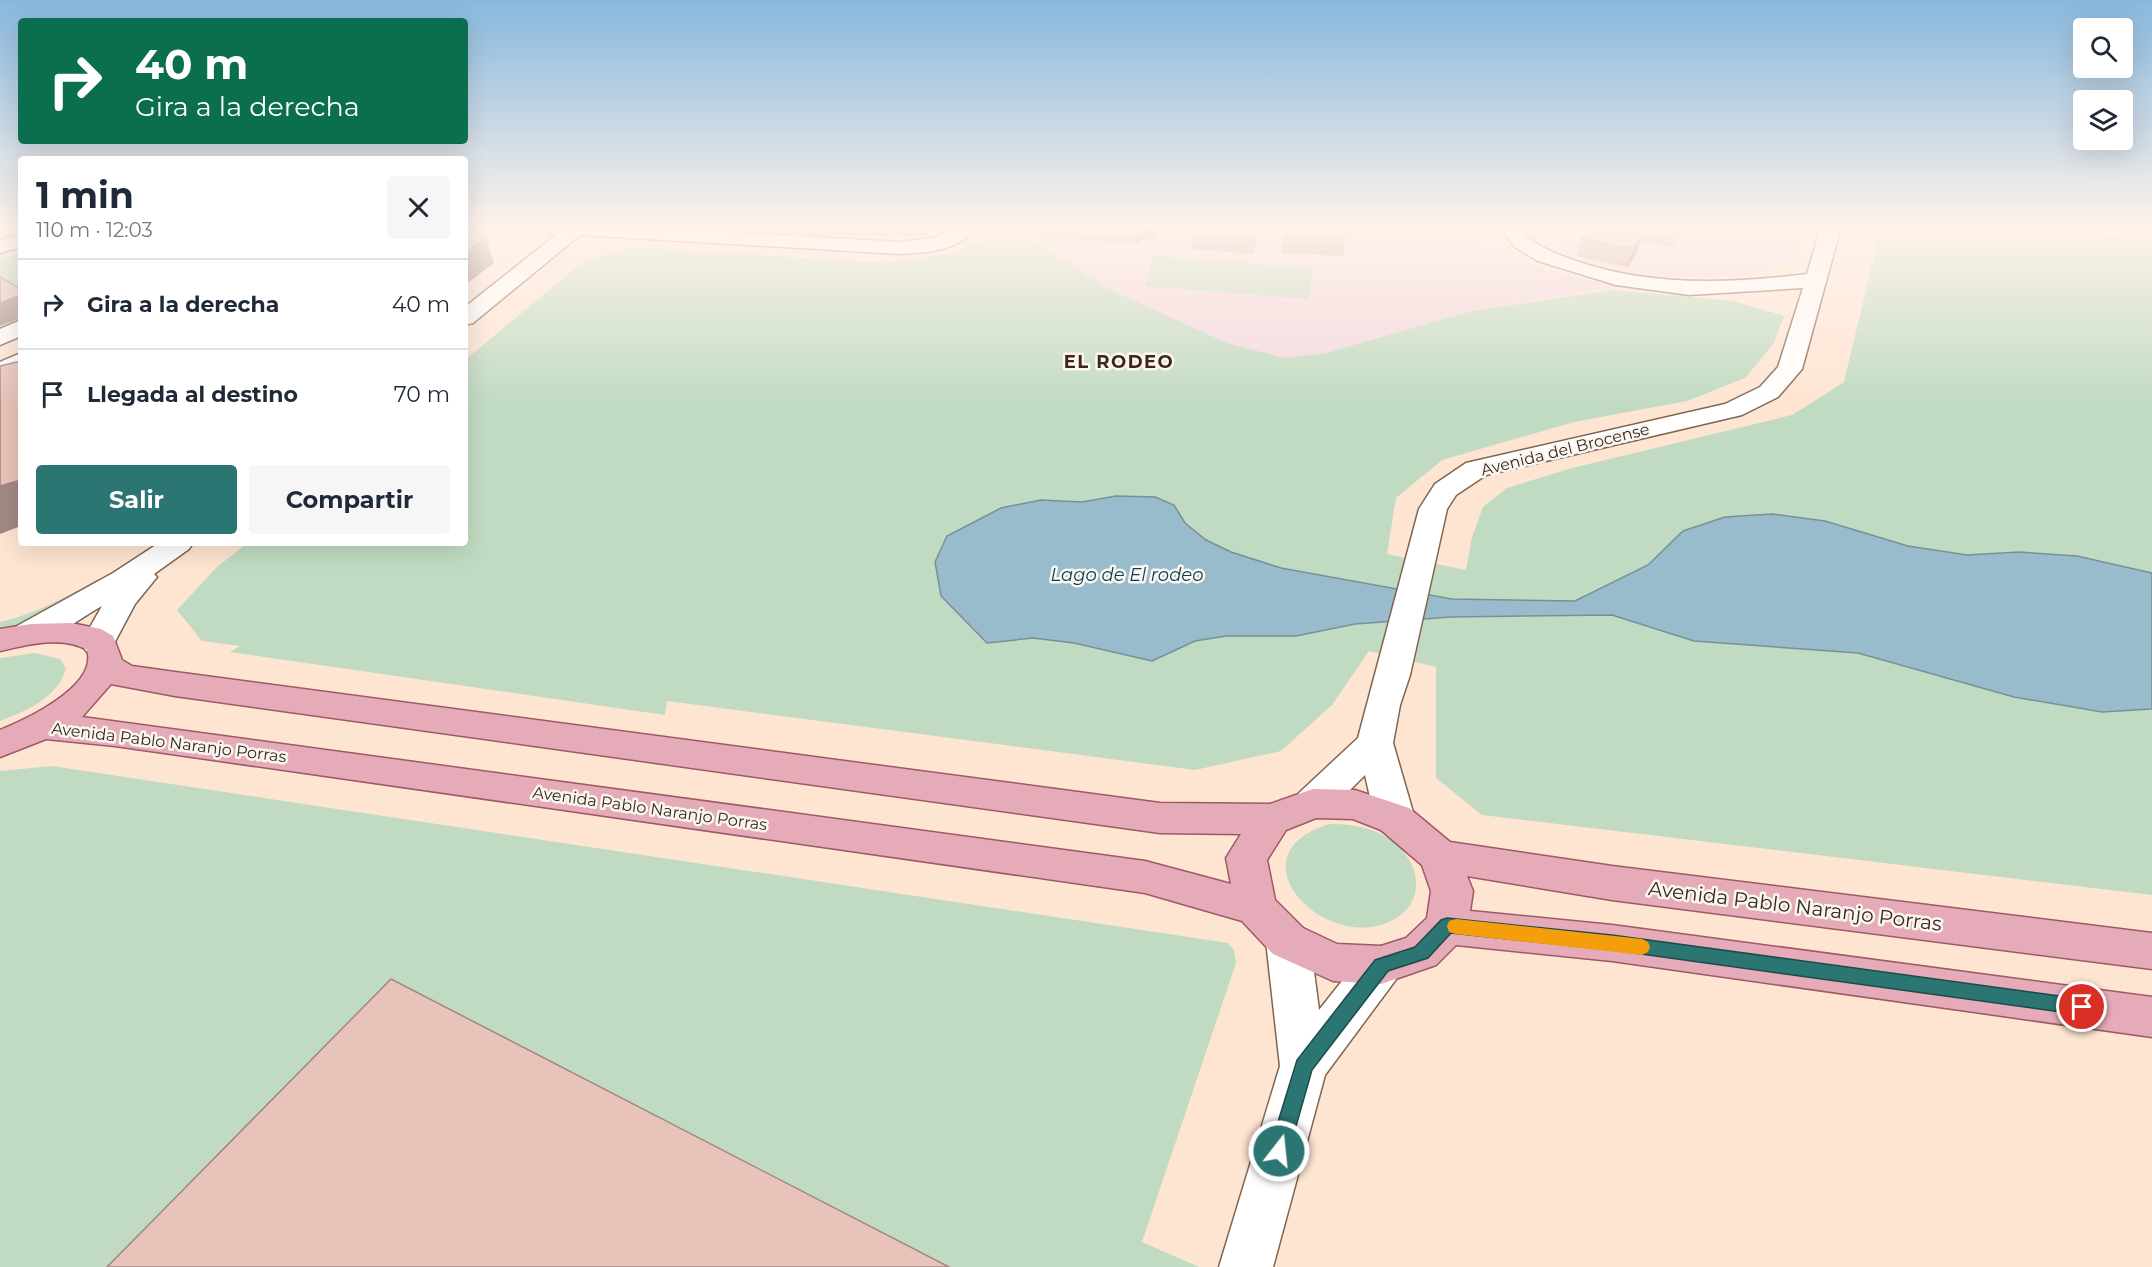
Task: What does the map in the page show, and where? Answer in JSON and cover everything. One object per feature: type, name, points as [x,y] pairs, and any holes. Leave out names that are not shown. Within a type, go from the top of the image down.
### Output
[{"type":"main road","points":[[14,637],[71,632],[88,636],[101,654],[123,676],[1160,818],[1272,819],[1313,803],[1355,805],[1395,819],[1439,856],[1452,891],[1447,926],[1421,952],[1381,965],[1333,962],[1288,941],[1256,908],[1246,858],[1272,819]]},
{"type":"main road","points":[[0,744],[40,726],[85,695],[101,674],[101,654]]},
{"type":"main road","name":"Avenida Pablo Naranjo Porras","points":[[40,726],[115,733],[1145,877],[1256,908]]},
{"type":"main road","name":"Avenida Pablo Naranjo Porras","points":[[1439,856],[1612,883],[2152,951]]},
{"type":"main road","points":[[1447,926],[1612,943],[2152,1017]]},
{"type":"street","points":[[468,316],[504,286]]},
{"type":"street","points":[[1676,286],[1766,297],[1808,308]]},
{"type":"street","points":[[1707,289],[1741,286]]},
{"type":"street","name":"Avenida del Brocense","points":[[1395,819],[1375,743],[1382,705],[1393,675],[1433,509],[1445,490],[1476,470],[1537,453],[1733,410],[1769,392],[1790,369],[1813,286]]},
{"type":"street","points":[[0,338],[18,329]]},
{"type":"street","points":[[0,372],[18,362]]},
{"type":"street","points":[[14,637],[98,596],[166,552]]},
{"type":"street","points":[[101,654],[121,600],[166,552]]},
{"type":"street","points":[[1313,803],[1375,743]]},
{"type":"street","points":[[1288,941],[1304,1066]]},
{"type":"street","points":[[1246,1267],[1304,1066],[1381,965]]},
{"type":"shaded area","points":[[1621,286],[1472,311],[1326,353],[1284,358],[1227,343],[1105,287]]},
{"type":"green space","points":[[554,286],[1104,286],[1227,343],[1284,358],[1326,353],[1472,311],[1611,290],[1734,301],[1784,316],[1774,343],[1745,378],[1687,401],[1574,422],[1442,460],[1396,498],[1387,554],[1466,570],[1472,537],[1483,507],[1507,488],[1572,468],[1792,415],[1844,382],[1867,286],[2152,286],[2152,573],[2077,556],[2019,552],[1967,555],[1908,546],[1825,521],[1683,531],[1648,565],[1575,601],[1452,599],[1281,568],[1231,552],[1206,540],[1185,523],[1174,505],[1116,496],[1082,502],[1041,500],[987,643],[1033,638],[1074,643],[1152,661],[1195,641],[1226,636],[1296,636],[1355,624],[1451,617],[1612,615],[1694,641],[1858,653],[2014,697],[2102,712],[2152,709],[2152,895],[1482,815],[1436,778],[1436,667],[1369,651],[1332,705],[1281,751],[1195,770],[667,701],[665,715],[230,652],[240,646],[202,641],[177,610],[216,568],[243,546],[468,546],[468,358]]},
{"type":"green space","points":[[1147,286],[1311,286],[1309,299]]},
{"type":"green space","points":[[98,579],[110,583],[21,626],[0,632],[0,622],[38,610]]},
{"type":"green space","points":[[35,653],[60,659],[66,669],[62,679],[56,688],[39,702],[0,721],[0,658]]},
{"type":"green space","points":[[52,766],[1228,943],[1234,950],[1236,963],[1142,1242],[1199,1267],[0,1267],[0,771]]},
{"type":"green space","points":[[1329,824],[1351,825],[1372,830],[1386,837],[1407,856],[1416,880],[1415,892],[1411,904],[1402,914],[1389,922],[1363,928],[1338,924],[1315,912],[1297,896],[1287,877],[1287,857],[1300,838]]},
{"type":"water","name":"Lago de El rodeo","points":[[1116,496],[1155,497],[1174,505],[1185,523],[1206,540],[1231,552],[1281,568],[1452,599],[1575,601],[1648,565],[1683,531],[1725,517],[1772,514],[1825,521],[1908,546],[1967,555],[2019,552],[2077,556],[2152,573],[2152,709],[2102,712],[2014,697],[1858,653],[1694,641],[1612,615],[1451,617],[1355,624],[1296,636],[1226,636],[1195,641],[1152,661],[1074,643],[1033,638],[987,643],[941,596],[935,562],[947,536],[1001,508],[1041,500],[1082,502]]},
{"type":"building","points":[[0,286],[18,287],[18,296],[0,303]]},
{"type":"building","points":[[18,362],[18,481],[0,486],[0,366]]},
{"type":"building","points":[[391,979],[949,1267],[107,1267]]},
{"type":"slow traffic","points":[[1456,926],[1642,947]]},
{"type":"district","name":"EL RODEO","points":[[1119,362]]},
{"type":"route","points":[[1279,1151],[1304,1066],[1381,965],[1421,952],[1447,926],[1612,943],[2082,1007]]}]
